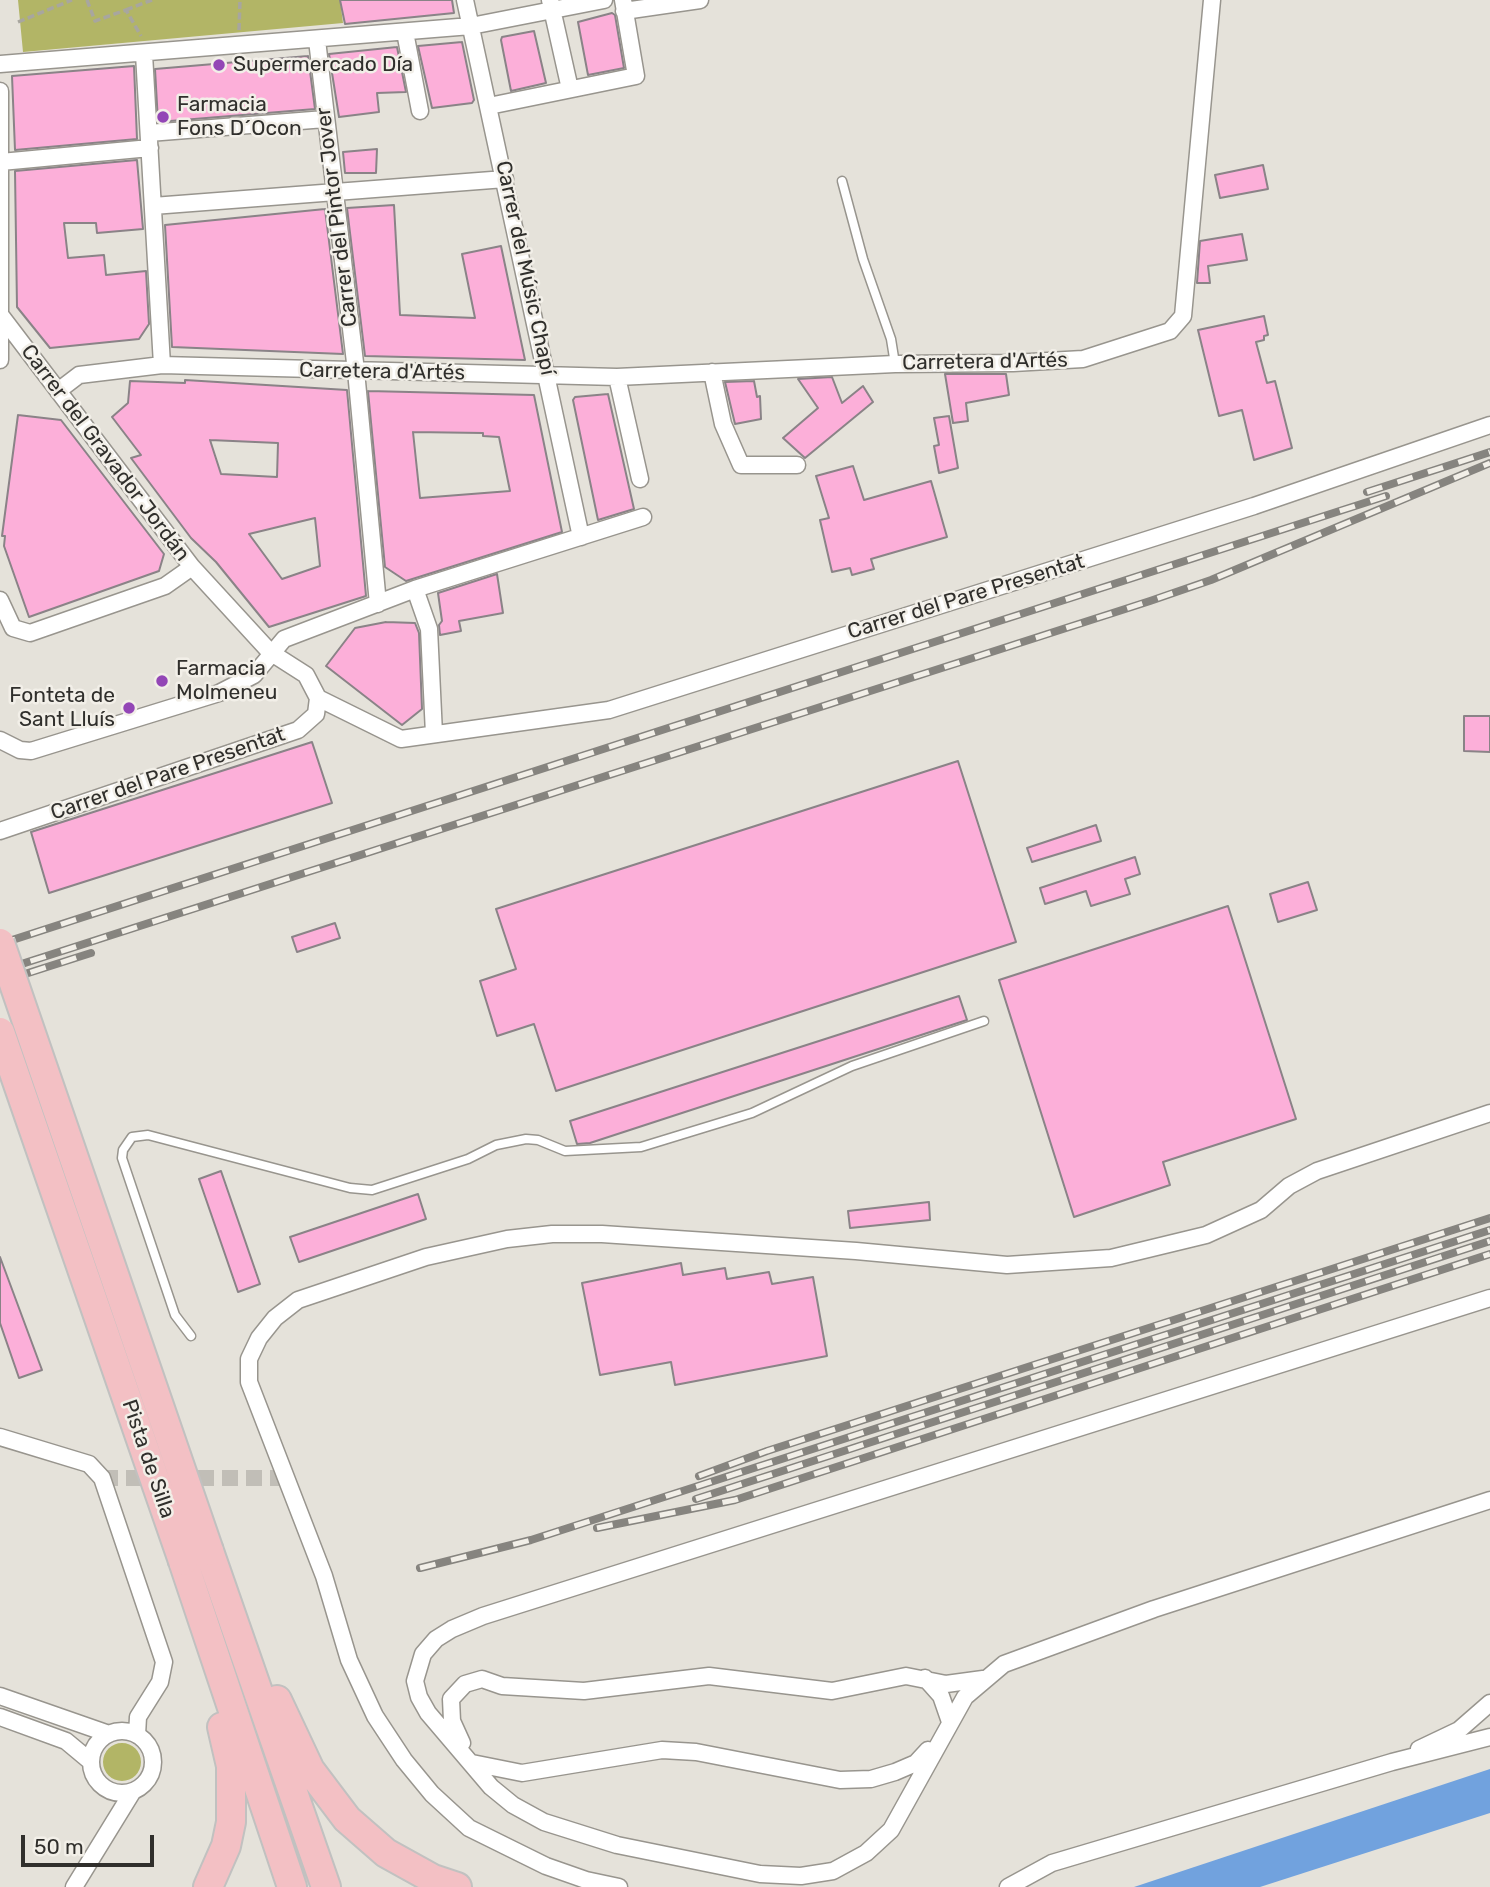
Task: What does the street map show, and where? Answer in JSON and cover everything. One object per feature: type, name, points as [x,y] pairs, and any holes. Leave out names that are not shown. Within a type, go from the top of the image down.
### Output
[{"type":"highway","points":[[0,943],[196,1556],[231,1766],[231,1822],[226,1846],[208,1887]]},
{"type":"highway","name":"Pista de Silla","points":[[0,1032],[196,1556],[292,1887]]},
{"type":"highway","name":"Pista de Silla","points":[[196,1556],[243,1650],[326,1887]]},
{"type":"highway","points":[[243,1650],[279,1703],[310,1770],[347,1819],[386,1853],[433,1879],[457,1887]]},
{"type":"street","name":"Carrer del Músic Chapí","points":[[465,0],[581,537]]},
{"type":"street","points":[[0,64],[145,49],[317,40],[471,26],[551,5],[604,0]]},
{"type":"street","points":[[489,106],[636,76],[623,5],[700,0]]},
{"type":"street","name":"Carretera d'Artés","points":[[58,391],[79,375],[162,365],[617,377],[895,364],[1083,359],[1170,331],[1183,316],[1212,0]]},
{"type":"street","points":[[551,5],[570,89]]},
{"type":"street","points":[[405,32],[420,111]]},
{"type":"street","name":"Carrer del Pintor Jover","points":[[317,40],[356,371],[379,604]]},
{"type":"street","points":[[145,49],[162,365]]},
{"type":"street","points":[[0,91],[0,352]]},
{"type":"street","points":[[1,162],[325,119]]},
{"type":"street","points":[[153,206],[334,190],[505,179]]},
{"type":"street","name":"Carrer del Gravador Jordán","points":[[2,317],[192,567],[270,652]]},
{"type":"street","points":[[712,372],[723,424],[741,465],[797,465]]},
{"type":"street","points":[[617,377],[640,479]]},
{"type":"street","name":"Carrer del Pare Presentat","points":[[318,698],[401,739],[609,710],[1255,506],[1490,425]]},
{"type":"street","points":[[0,740],[20,750],[31,751],[219,693],[254,675],[270,652],[284,639],[415,589],[642,517]]},
{"type":"street","points":[[0,600],[13,628],[30,633],[165,586],[192,567]]},
{"type":"street","points":[[415,589],[429,629],[435,734]]},
{"type":"street","name":"Carrer del Pare Presentat","points":[[0,831],[298,730],[316,714],[318,698],[306,675],[270,652]]},
{"type":"street","points":[[619,1887],[586,1881],[546,1866],[504,1848],[469,1828],[432,1794],[404,1760],[375,1716],[349,1660],[324,1576],[249,1382],[249,1359],[259,1338],[275,1318],[298,1300],[426,1257],[465,1247],[552,1234],[816,1248],[1007,1265],[1111,1258],[1206,1235],[1253,1215],[1289,1186],[1342,1160],[1490,1113]]},
{"type":"street","points":[[1490,1298],[452,1629],[436,1639],[423,1654],[415,1681],[429,1713],[471,1763],[506,1799],[544,1822],[617,1845],[760,1874],[801,1876],[833,1871],[866,1853],[891,1830],[965,1698],[983,1679],[1004,1664],[1094,1630],[1490,1500]]},
{"type":"street","points":[[0,1437],[89,1464],[102,1478],[164,1662],[160,1682],[138,1717],[137,1735]]},
{"type":"street","points":[[471,1763],[452,1721],[451,1699],[465,1684],[482,1679],[502,1686],[584,1691],[709,1676],[832,1691],[860,1687],[885,1678],[906,1676],[946,1684],[983,1679]]},
{"type":"street","points":[[925,1678],[941,1696],[947,1727]]},
{"type":"street","points":[[0,1696],[109,1734]]},
{"type":"street","points":[[1392,1762],[1459,1730],[1490,1703]]},
{"type":"street","points":[[0,1717],[66,1741],[90,1761]]},
{"type":"street","points":[[471,1763],[522,1773],[662,1750],[696,1752],[840,1780],[871,1779],[916,1763],[947,1727]]},
{"type":"street","points":[[125,1731],[137,1735],[149,1748],[152,1768],[142,1786],[123,1793],[104,1787],[92,1771],[90,1761],[97,1742],[109,1734],[125,1731]]},
{"type":"street","points":[[1008,1887],[1052,1863],[1392,1762],[1490,1737]]},
{"type":"street","points":[[74,1887],[133,1791]]},
{"type":"lane","points":[[842,181],[863,260],[891,339],[895,364]]},
{"type":"lane","points":[[191,1336],[175,1315],[122,1158],[123,1150],[132,1137],[148,1135],[350,1188],[372,1190],[468,1159],[496,1145],[526,1139],[538,1140],[565,1151],[641,1147],[752,1113],[852,1066],[984,1021]]},
{"type":"path","points":[[18,22],[72,0]]},
{"type":"path","points":[[87,0],[95,21],[152,0]]},
{"type":"path","points":[[239,36],[240,0]]},
{"type":"path","points":[[125,10],[145,49]]},
{"type":"green space","points":[[18,0],[340,0],[343,23],[23,52]]},
{"type":"green space","points":[[122,1743],[136,1748],[141,1762],[136,1776],[122,1781],[108,1776],[103,1762],[108,1748]]},
{"type":"water","points":[[1490,1769],[1490,1813],[1260,1887],[1134,1887]]},
{"type":"building","points":[[340,0],[452,0],[454,13],[345,24]]},
{"type":"building","points":[[612,13],[615,15],[624,68],[588,75],[578,22]]},
{"type":"building","points":[[534,31],[546,83],[511,91],[502,37]]},
{"type":"building","points":[[462,42],[474,100],[472,103],[432,108],[418,46]]},
{"type":"building","points":[[397,47],[406,92],[377,93],[379,112],[339,117],[329,54]]},
{"type":"building","points":[[308,56],[315,109],[158,122],[155,69]]},
{"type":"building","points":[[134,66],[137,139],[15,150],[12,76]]},
{"type":"building","points":[[377,149],[376,173],[345,173],[343,152]]},
{"type":"building","points":[[137,160],[143,229],[97,233],[96,223],[64,223],[68,258],[104,255],[106,275],[146,271],[149,324],[139,339],[50,348],[17,307],[15,171]]},
{"type":"building","points":[[1263,165],[1268,189],[1220,198],[1215,175]]},
{"type":"building","points":[[394,205],[400,315],[475,318],[462,254],[501,246],[525,360],[365,356],[347,208]]},
{"type":"building","points":[[325,209],[343,354],[172,347],[165,225]]},
{"type":"building","points":[[1242,234],[1247,260],[1208,266],[1210,283],[1197,283],[1200,241]]},
{"type":"building","points":[[1264,316],[1268,335],[1264,336],[1264,340],[1256,342],[1267,383],[1275,381],[1292,448],[1254,460],[1242,410],[1219,416],[1198,330]]},
{"type":"building","points":[[945,374],[1006,374],[1009,395],[966,403],[968,421],[953,423]]},
{"type":"building","points":[[832,377],[842,403],[863,386],[873,402],[805,458],[783,438],[818,408],[798,379]]},
{"type":"building","points":[[185,380],[347,390],[366,596],[269,627],[216,562],[191,538],[131,458],[141,455],[112,417],[128,403],[130,381],[185,383]],"holes":[[[210,440],[278,443],[277,477],[221,474]],[[315,518],[320,566],[282,579],[249,534]]]},
{"type":"building","points":[[754,381],[757,397],[760,396],[761,419],[735,424],[725,382]]},
{"type":"building","points":[[368,391],[534,395],[562,532],[406,581],[385,567]],"holes":[[[413,432],[483,433],[483,436],[499,437],[510,491],[420,498]]]},
{"type":"building","points":[[608,394],[634,509],[598,520],[573,400],[575,397]]},
{"type":"building","points":[[18,415],[61,420],[164,554],[159,571],[29,617],[4,546],[5,536],[2,536]]},
{"type":"building","points":[[949,416],[958,468],[939,473],[934,446],[939,445],[934,418]]},
{"type":"building","points":[[853,466],[864,500],[931,481],[947,537],[871,559],[874,569],[852,575],[850,568],[832,572],[820,520],[829,518],[816,476]]},
{"type":"building","points":[[497,574],[503,613],[459,621],[461,631],[440,635],[439,625],[442,621],[438,593]]},
{"type":"building","points":[[386,622],[415,623],[419,633],[422,709],[402,725],[326,666],[355,628]]},
{"type":"building","points":[[1464,716],[1490,716],[1490,752],[1464,751]]},
{"type":"building","points":[[312,742],[332,803],[49,893],[31,832]]},
{"type":"building","points":[[958,761],[1016,942],[556,1091],[534,1024],[497,1036],[480,981],[516,969],[496,909]]},
{"type":"building","points":[[1096,825],[1101,841],[1032,862],[1027,848]]},
{"type":"building","points":[[1135,857],[1140,874],[1125,879],[1130,894],[1091,906],[1086,891],[1045,904],[1040,888]]},
{"type":"building","points":[[1308,882],[1317,910],[1278,922],[1270,894]]},
{"type":"building","points":[[1228,906],[1296,1119],[1163,1162],[1170,1185],[1074,1217],[999,980]]},
{"type":"building","points":[[335,923],[340,938],[297,952],[292,937]]},
{"type":"building","points":[[959,996],[967,1020],[590,1143],[577,1144],[570,1121]]},
{"type":"building","points":[[221,1171],[260,1284],[238,1292],[199,1179]]},
{"type":"building","points":[[418,1194],[426,1219],[299,1262],[290,1237]]},
{"type":"building","points":[[929,1202],[930,1220],[850,1228],[848,1211]]},
{"type":"building","points":[[0,1257],[42,1370],[19,1378],[0,1323]]},
{"type":"building","points":[[681,1263],[683,1275],[725,1268],[727,1279],[769,1272],[772,1284],[813,1277],[827,1356],[675,1385],[671,1362],[600,1375],[582,1283]]},
{"type":"tunnel","points":[[102,1478],[287,1478]]},
{"type":"railway","points":[[1367,492],[1490,452]]},
{"type":"railway","points":[[0,971],[1150,601],[1211,580],[1490,463]]},
{"type":"railway","points":[[0,944],[1386,496]]},
{"type":"railway","points":[[0,982],[91,953]]},
{"type":"railway","points":[[699,1476],[767,1451],[1490,1218]]},
{"type":"railway","points":[[420,1568],[531,1540],[1490,1230]]},
{"type":"railway","points":[[696,1499],[1490,1241]]},
{"type":"railway","points":[[597,1528],[735,1500],[1490,1254]]},
{"type":"place","name":"Supermercado Día","points":[[219,65]]},
{"type":"place","name":"Farmacia Fons D´Ocon","points":[[163,117]]},
{"type":"place","name":"Farmacia Molmeneu","points":[[162,681]]},
{"type":"place","name":"Fonteta de Sant Lluís","points":[[129,708]]}]
